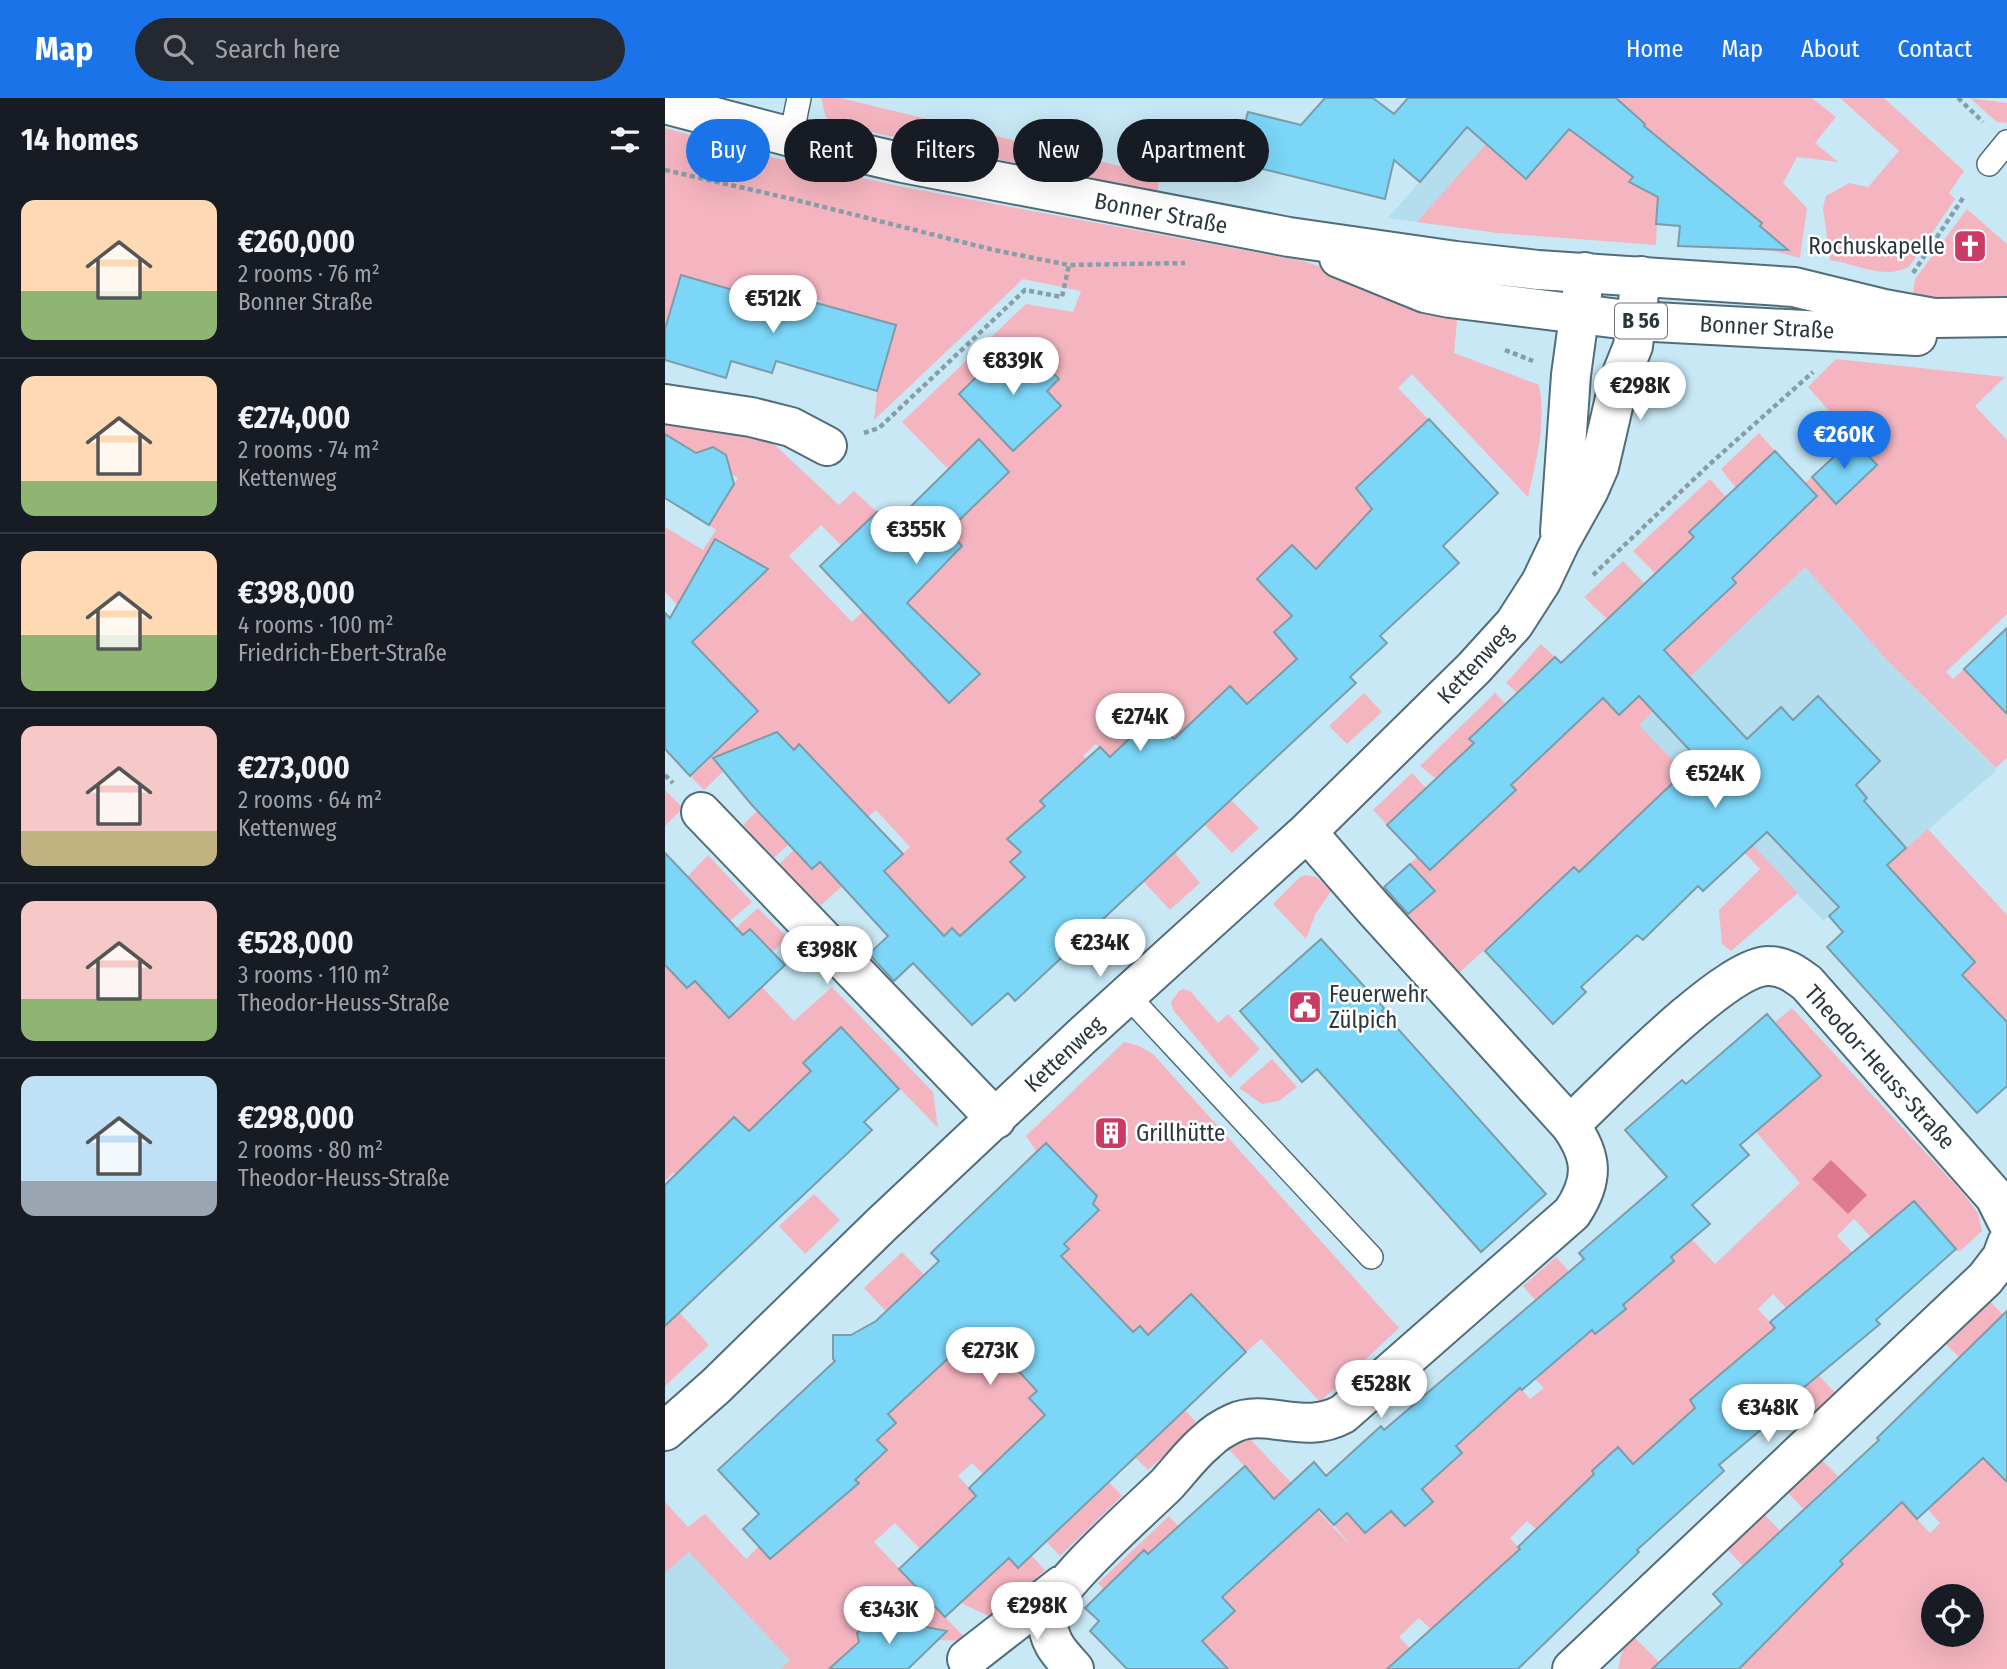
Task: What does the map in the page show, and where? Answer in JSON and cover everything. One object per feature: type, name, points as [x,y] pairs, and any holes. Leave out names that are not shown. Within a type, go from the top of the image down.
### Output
[{"type":"street","name":"Bonner Straße","points":[[665,104],[784,135]]},
{"type":"street","name":"Bonner Straße","points":[[877,157],[1289,237],[1456,261],[1794,287],[1896,312],[1934,318],[2007,317]]},
{"type":"street","name":"Bonner Straße","points":[[1289,237],[1425,293],[1579,316],[2007,341]]},
{"type":"street","name":"Kettenweg","points":[[1560,542],[1570,375],[1585,272]]},
{"type":"street","name":"Kettenweg","points":[[665,1431],[716,1386],[881,1226],[1127,995],[1307,831],[1475,668],[1514,624],[1541,582],[1589,491],[1598,467],[1619,382],[1633,346],[1641,276]]},
{"type":"street","points":[[665,404],[751,417],[791,427],[827,446]]},
{"type":"street","points":[[701,812],[996,1119]]},
{"type":"street","points":[[967,1659],[1071,1578],[1169,1482],[1206,1441],[1234,1423],[1242,1421],[1254,1419],[1315,1424],[1331,1421],[1343,1414],[1573,1213],[1583,1197],[1588,1169],[1584,1148],[1570,1125],[1307,831]]},
{"type":"street","name":"Theodor-Heuss-Straße","points":[[1570,1125],[1651,1046],[1722,985],[1751,970],[1767,966],[1788,969],[1807,983],[1996,1197],[2007,1223],[2002,1256],[1985,1279],[1572,1669]]},
{"type":"street","points":[[1071,1578],[1051,1605],[1048,1622],[1056,1649],[1074,1669]]},
{"type":"lane","points":[[795,119],[799,98]]},
{"type":"lane","points":[[1989,164],[2007,142]]},
{"type":"lane","points":[[1127,995],[1371,1256]]},
{"type":"path","points":[[665,170],[994,250],[1069,265],[1189,263]]},
{"type":"path","points":[[1913,273],[1963,198]]},
{"type":"path","points":[[827,446],[879,428],[1025,290],[1062,297],[1069,265]]},
{"type":"path","points":[[1492,346],[1537,363]]},
{"type":"path","points":[[1592,575],[1815,371]]},
{"type":"shaded area","points":[[821,98],[841,98],[927,119],[891,119],[891,136],[877,133],[877,119],[826,118]]},
{"type":"shaded area","points":[[1492,98],[1613,98],[1498,233],[1388,218]]},
{"type":"shaded area","points":[[1596,98],[1812,98],[1836,117],[1815,143],[1838,162],[1797,157],[1783,183],[1807,208],[1800,258],[1769,250],[1772,236],[1724,193],[1699,191],[1701,173],[1670,147],[1640,167],[1629,182],[1658,197],[1656,245],[1498,233],[1417,222],[1486,144],[1526,178]]},
{"type":"shaded area","points":[[1840,98],[1884,98],[1964,171],[1949,193],[1955,199],[1909,267],[1899,271],[1880,272],[1830,260],[1823,208],[1826,196],[1849,183],[1868,187],[1899,151]]},
{"type":"shaded area","points":[[1970,98],[2007,103],[2007,123],[1997,122]]},
{"type":"shaded area","points":[[665,128],[686,134],[686,182],[770,182],[770,157],[784,160],[784,182],[877,181],[1303,261],[1458,311],[1454,353],[1539,385],[1541,427],[1528,497],[1412,374],[1398,388],[1435,426],[1412,435],[1356,488],[1362,494],[1360,497],[1372,509],[1316,570],[1278,559],[1257,579],[1292,616],[1274,632],[1297,659],[1263,690],[1200,767],[1153,717],[1127,775],[1096,744],[1083,756],[1101,774],[1106,871],[1028,821],[1008,838],[1021,852],[1011,862],[1039,892],[1069,952],[1067,953],[1043,927],[995,904],[972,925],[966,943],[952,928],[949,931],[957,939],[908,968],[883,941],[893,931],[860,894],[910,847],[876,810],[868,817],[800,744],[760,782],[737,758],[704,790],[691,777],[711,758],[705,751],[752,706],[696,646],[677,662],[690,618],[665,592],[665,527],[703,550],[716,530],[709,525],[738,478],[665,434],[665,420],[763,437],[839,505],[854,491],[877,512],[842,546],[821,525],[789,556],[852,622],[921,557],[935,571],[962,546],[917,499],[948,469],[902,422],[1026,304],[1073,312],[1081,291],[1023,279],[874,420],[877,391],[896,326],[822,312],[824,305],[821,301],[796,293],[788,320],[681,275],[665,329]]},
{"type":"shaded area","points":[[999,137],[1013,140],[1013,163],[999,160]]},
{"type":"shaded area","points":[[1103,162],[1117,165],[1117,182],[1159,182],[1157,194],[1102,182]]},
{"type":"shaded area","points":[[1967,209],[2007,244],[2007,297],[1957,299],[1913,295],[1915,279]]},
{"type":"shaded area","points":[[1836,359],[2005,377],[1975,406],[2007,440],[2007,614],[1946,672],[1953,679],[1964,669],[1997,703],[2007,695],[2007,758],[1996,768],[1886,659],[1805,567],[1674,692],[1650,664],[1736,583],[1732,578],[1817,497],[1805,483],[1812,477],[1836,504],[1877,466],[1808,387]]},
{"type":"shaded area","points":[[1759,433],[1775,451],[1736,488],[1721,469]]},
{"type":"shaded area","points":[[1710,479],[1726,497],[1689,532],[1694,537],[1655,573],[1633,551]]},
{"type":"shaded area","points":[[1623,561],[1644,583],[1607,619],[1584,597]]},
{"type":"shaded area","points":[[1805,567],[1887,660],[1997,770],[1823,921],[1638,725]]},
{"type":"shaded area","points":[[1541,644],[1555,657],[1517,693],[1506,683]]},
{"type":"shaded area","points":[[1595,688],[1619,715],[1646,689],[1660,704],[1639,725],[1798,893],[1731,951],[1722,944],[1719,910],[1760,869],[1723,830],[1667,789],[1579,872],[1573,868],[1458,974],[1407,916],[1435,891],[1410,864],[1417,857],[1430,870],[1516,790],[1511,785],[1598,703]]},
{"type":"shaded area","points":[[1364,693],[1382,712],[1347,744],[1329,726]]},
{"type":"shaded area","points":[[1495,693],[1506,704],[1469,738],[1474,743],[1436,779],[1420,766]]},
{"type":"shaded area","points":[[1412,773],[1426,788],[1387,825],[1373,810]]},
{"type":"shaded area","points":[[665,790],[683,808],[665,826]]},
{"type":"shaded area","points":[[1230,799],[1259,828],[1232,853],[1204,824]]},
{"type":"shaded area","points":[[757,811],[789,844],[774,858],[743,825]]},
{"type":"shaded area","points":[[1928,829],[2007,915],[2007,1023],[1962,975],[1975,962],[1886,866]]},
{"type":"shaded area","points":[[794,850],[812,869],[820,862],[842,886],[819,907],[779,864]]},
{"type":"shaded area","points":[[1174,852],[1200,883],[1170,910],[1143,881]]},
{"type":"shaded area","points":[[708,855],[752,902],[730,921],[687,877]]},
{"type":"shaded area","points":[[1300,877],[1316,877],[1332,890],[1315,915],[1306,939],[1273,904]]},
{"type":"shaded area","points":[[758,908],[788,938],[772,952],[750,929],[743,936],[736,928]]},
{"type":"shaded area","points":[[665,965],[687,988],[695,981],[729,1018],[762,987],[794,1021],[832,987],[933,1092],[938,1128],[841,1028],[817,1078],[797,1154],[822,1179],[807,1192],[743,1125],[691,1175],[719,1220],[674,1172],[665,1181]]},
{"type":"shaded area","points":[[1183,989],[1190,991],[1218,1023],[1228,1014],[1260,1049],[1230,1078],[1173,1010],[1171,1002]]},
{"type":"shaded area","points":[[1792,1008],[1963,1193],[1978,1213],[1982,1231],[1960,1251],[1872,1238],[1854,1219],[1837,1236],[1877,1279],[1857,1298],[1832,1269],[1786,1308],[1773,1294],[1758,1309],[1837,1395],[1797,1432],[1780,1414],[1799,1397],[1754,1346],[1701,1390],[1695,1407],[1633,1464],[1618,1447],[1592,1471],[1634,1516],[1567,1518],[1558,1508],[1536,1529],[1527,1521],[1510,1538],[1520,1549],[1442,1620],[1438,1636],[1419,1618],[1399,1637],[1410,1648],[1387,1669],[1202,1667],[1196,1605],[1144,1550],[1103,1589],[1098,1583],[1169,1516],[1192,1541],[1245,1575],[1299,1527],[1227,1447],[1250,1439],[1351,1546],[1334,1525],[1347,1513],[1365,1533],[1461,1453],[1456,1445],[1499,1364],[1530,1399],[1544,1388],[1535,1379],[1593,1330],[1536,1301],[1523,1286],[1556,1257],[1613,1320],[1626,1309],[1623,1305],[1674,1261],[1638,1220],[1657,1202],[1715,1264],[1800,1183],[1756,1132],[1770,1119],[1764,1112],[1814,1068],[1774,1023]]},
{"type":"shaded area","points":[[1124,1042],[1153,1054],[1399,1328],[1320,1402],[1261,1339],[1246,1352],[1191,1295],[1149,1335],[1139,1326],[1121,1343],[1199,1425],[1148,1470],[1043,1386],[1029,1398],[1122,1496],[1060,1556],[1046,1541],[1013,1446],[983,1474],[972,1463],[958,1476],[1045,1570],[993,1618],[961,1603],[998,1569],[952,1519],[920,1549],[895,1523],[874,1542],[968,1641],[938,1640],[902,1601],[883,1619],[874,1617],[857,1633],[859,1642],[849,1669],[781,1669],[790,1660],[689,1552],[665,1573],[665,1502],[688,1527],[705,1514],[746,1559],[854,1451],[869,1467],[887,1451],[877,1440],[896,1423],[888,1414],[938,1367],[864,1288],[902,1252],[961,1313],[1051,1266],[1068,1249],[1064,1244],[1099,1210],[1084,1194],[1089,1188],[1047,1144],[1037,1152],[1026,1136]]},
{"type":"shaded area","points":[[1272,1059],[1297,1087],[1279,1101],[1262,1104],[1239,1088]]},
{"type":"shaded area","points":[[1831,1160],[1867,1195],[1848,1214],[1812,1179]]},
{"type":"shaded area","points":[[814,1194],[840,1220],[805,1254],[779,1226]]},
{"type":"shaded area","points":[[1990,1301],[2003,1315],[1959,1357],[1945,1343]]},
{"type":"shaded area","points":[[679,1312],[709,1345],[665,1386],[665,1325]]},
{"type":"shaded area","points":[[1821,1459],[1838,1476],[1803,1509],[1787,1491]]},
{"type":"shaded area","points":[[1984,1459],[2007,1482],[2007,1669],[1739,1669],[1763,1646],[1759,1641],[1798,1610],[1798,1604],[1759,1552],[1743,1566],[1727,1549],[1763,1513],[1827,1580],[1843,1565],[1840,1561],[1864,1463],[1906,1506]],"holes":[[[1922,1503],[1940,1523],[1930,1533],[1911,1513]]]},
{"type":"shaded area","points":[[688,1527],[822,1669],[665,1669],[665,1548]]},
{"type":"shaded area","points":[[1633,1636],[1660,1663],[1654,1669],[1618,1669],[1622,1651]]},
{"type":"building","points":[[1325,98],[1373,98],[1394,114],[1408,98],[1616,98],[1645,124],[1644,126],[1762,223],[1760,226],[1788,250],[1678,246],[1680,226],[1656,224],[1658,197],[1629,182],[1633,177],[1569,129],[1526,179],[1467,127],[1420,182],[1394,160],[1385,199],[1269,171],[1269,119],[1246,119],[1248,112],[1301,125]]},
{"type":"building","points":[[681,275],[792,307],[795,297],[896,325],[877,391],[776,361],[772,373],[731,361],[726,378],[665,360],[665,329]]},
{"type":"building","points":[[1005,349],[1020,363],[1033,353],[1059,379],[1047,391],[1061,406],[1013,451],[959,394]]},
{"type":"building","points":[[1429,419],[1498,493],[1443,546],[1459,563],[1380,636],[1387,643],[1350,677],[1356,683],[1015,1001],[1008,993],[972,1025],[913,963],[894,981],[869,954],[888,936],[820,862],[812,869],[751,804],[713,758],[777,732],[794,750],[799,744],[903,854],[884,871],[944,936],[952,928],[960,936],[1025,877],[1010,862],[1021,852],[1007,839],[1045,806],[1040,801],[1100,747],[1110,757],[1152,717],[1174,739],[1230,686],[1247,704],[1297,659],[1274,632],[1292,616],[1257,579],[1292,545],[1316,569],[1372,509],[1356,488]]},
{"type":"building","points":[[665,434],[696,453],[713,447],[726,455],[734,484],[709,525],[665,498]]},
{"type":"building","points":[[979,439],[1009,472],[948,531],[962,546],[907,603],[980,674],[949,703],[820,566],[877,512],[891,526]]},
{"type":"building","points":[[1853,439],[1877,465],[1836,504],[1812,477]]},
{"type":"building","points":[[1775,451],[1817,496],[1732,578],[1736,583],[1664,650],[1747,739],[1781,707],[1793,720],[1818,696],[1880,761],[1856,785],[1867,798],[1864,801],[1906,848],[1887,865],[1975,962],[1962,975],[2007,1022],[2007,1086],[1977,1113],[1827,947],[1843,932],[1829,916],[1839,907],[1767,832],[1703,891],[1698,886],[1643,940],[1637,935],[1581,987],[1586,992],[1553,1024],[1485,951],[1574,867],[1579,872],[1698,759],[1639,696],[1619,715],[1603,698],[1511,785],[1516,790],[1430,870],[1387,825],[1474,743],[1469,739],[1555,657],[1561,663],[1694,537],[1689,532]]},
{"type":"building","points":[[715,539],[768,569],[692,642],[758,711],[690,776],[665,749],[665,613],[670,618]]},
{"type":"building","points":[[2007,628],[2007,714],[1964,669]]},
{"type":"building","points":[[665,853],[743,935],[750,929],[785,965],[729,1018],[695,981],[687,988],[665,965]]},
{"type":"building","points":[[1410,864],[1435,891],[1408,914],[1384,887]]},
{"type":"building","points":[[1321,939],[1546,1194],[1481,1252],[1317,1069],[1302,1082],[1240,1011]]},
{"type":"building","points":[[1767,1014],[1821,1076],[1740,1145],[1749,1155],[1692,1205],[1710,1224],[1671,1257],[1674,1261],[1623,1305],[1626,1309],[1595,1334],[1592,1330],[1522,1390],[1520,1388],[1456,1446],[1462,1453],[1422,1489],[1433,1502],[1405,1526],[1391,1511],[1365,1533],[1347,1513],[1334,1525],[1319,1509],[1222,1597],[1235,1611],[1202,1641],[1228,1669],[1127,1669],[1090,1631],[1099,1621],[1085,1608],[1144,1550],[1148,1554],[1245,1466],[1274,1499],[1314,1462],[1326,1476],[1381,1426],[1384,1430],[1584,1259],[1579,1253],[1667,1177],[1625,1130],[1682,1080],[1686,1084]]},
{"type":"building","points":[[841,1027],[899,1089],[864,1122],[872,1130],[665,1326],[665,1185],[734,1117],[749,1131],[811,1071],[803,1063]]},
{"type":"building","points":[[1046,1143],[1097,1196],[1093,1204],[1099,1210],[1064,1244],[1069,1249],[1061,1256],[1133,1332],[1140,1326],[1148,1335],[1191,1294],[1246,1352],[1018,1568],[1009,1558],[945,1617],[899,1569],[976,1496],[969,1488],[1045,1415],[1029,1398],[1037,1391],[980,1329],[888,1414],[896,1423],[877,1440],[887,1450],[855,1480],[859,1483],[770,1559],[743,1529],[759,1514],[718,1470],[835,1361],[833,1335],[851,1335],[876,1321],[939,1261],[931,1253]]},
{"type":"building","points":[[1914,1201],[1956,1249],[1876,1320],[1880,1324],[1796,1394],[1799,1398],[1719,1465],[1724,1471],[1637,1550],[1639,1552],[1518,1669],[1387,1669],[1520,1549],[1518,1547],[1594,1474],[1592,1471],[1618,1447],[1633,1464],[1695,1408],[1690,1400],[1775,1328],[1770,1322]]},
{"type":"building","points":[[2007,1311],[2007,1482],[1983,1458],[1917,1519],[1902,1502],[1840,1561],[1843,1564],[1739,1669],[1652,1669],[1722,1604],[1713,1594],[1879,1440],[1877,1438]]},
{"type":"building","points":[[874,1617],[947,1631],[908,1669],[829,1669],[859,1642],[857,1633]]},
{"type":"place","name":"Rochuskapelle","points":[[1970,246]]},
{"type":"place","name":"Feuerwehr Zülpich","points":[[1305,1007]]},
{"type":"place","name":"Grillhütte","points":[[1111,1133]]}]
